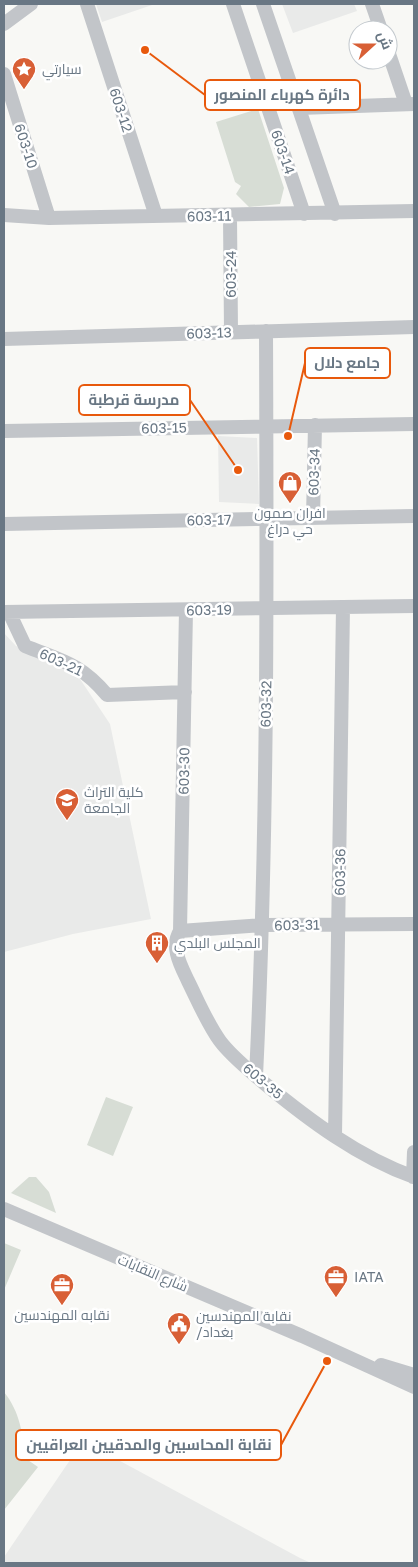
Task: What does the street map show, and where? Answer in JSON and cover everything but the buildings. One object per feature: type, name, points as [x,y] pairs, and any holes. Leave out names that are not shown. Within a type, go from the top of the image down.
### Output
[{"type":"street","points":[[4,24],[31,4]]},
{"type":"street","name":"603-12","points":[[87,4],[156,216]]},
{"type":"street","name":"603-14","points":[[232,4],[304,214]]},
{"type":"street","points":[[263,4],[335,214]]},
{"type":"street","points":[[372,4],[378,20]]},
{"type":"street","points":[[299,108],[410,104],[396,70]]},
{"type":"street","name":"603-10","points":[[4,74],[49,218]]},
{"type":"street","name":"603-11","points":[[4,215],[49,218],[414,211]]},
{"type":"street","name":"603-24","points":[[230,216],[231,332]]},
{"type":"street","name":"603-13","points":[[4,338],[414,327]]},
{"type":"street","name":"603-32","points":[[256,1076],[264,925],[268,608],[266,331]]},
{"type":"street","name":"603-15","points":[[4,431],[414,424]]},
{"type":"street","name":"603-34","points":[[313,518],[315,425]]},
{"type":"street","name":"603-17","points":[[4,524],[414,516]]},
{"type":"street","name":"603-19","points":[[7,612],[414,606]]},
{"type":"street","name":"603-36","points":[[335,1136],[343,607]]},
{"type":"street","name":"603-30","points":[[180,931],[186,692],[186,610]]},
{"type":"street","name":"603-21","points":[[7,612],[25,646],[77,666],[93,678],[108,695],[186,692]]},
{"type":"street","name":"603-31","points":[[180,931],[264,925],[414,924]]},
{"type":"street","name":"603-35","points":[[180,931],[175,943],[178,956],[220,1041],[234,1057],[296,1109],[335,1136],[366,1155],[414,1177]]},
{"type":"street","points":[[414,1152],[414,1177]]},
{"type":"street","name":"شارع النقابات","points":[[4,1209],[302,1336],[414,1387]]},
{"type":"street","name":"شارع النقابات","points":[[302,1336],[322,1341],[383,1366],[414,1375]]},
{"type":"shaded area","points":[[96,4],[155,4],[102,22]]},
{"type":"shaded area","points":[[282,4],[354,4],[357,11],[293,33]]},
{"type":"shaded area","points":[[258,109],[284,188],[280,204],[249,207],[236,194],[241,186],[235,182],[216,122]]},
{"type":"shaded area","points":[[218,436],[257,438],[259,504],[219,502]]},
{"type":"shaded area","name":"كلية التراث الجامعة","points":[[4,633],[16,646],[74,670],[110,724],[151,919],[73,934],[4,952]]},
{"type":"shaded area","points":[[106,1097],[133,1107],[113,1156],[87,1145]]},
{"type":"shaded area","points":[[29,1177],[36,1177],[49,1192],[56,1213],[11,1193]]},
{"type":"shaded area","points":[[4,1243],[21,1250],[4,1290]]},
{"type":"shaded area","points":[[4,1392],[14,1407],[20,1424],[25,1458],[38,1467],[4,1510]]},
{"type":"shaded area","points":[[83,1441],[311,1563],[4,1563],[4,1557]]},
{"type":"place","name":"دائرة كهرباء المنصور","points":[[145,50]]},
{"type":"place","name":"سيارتي","points":[[24,90]]},
{"type":"place","name":"جامع دلال","points":[[288,436]]},
{"type":"place","name":"مدرسة قرطبة","points":[[238,470]]},
{"type":"place","name":"افران صمون حي دراغ","points":[[290,504]]},
{"type":"place","name":"كلية التراث الجامعة","points":[[67,821]]},
{"type":"place","name":"المجلس البلدي","points":[[157,964]]},
{"type":"place","name":"IATA","points":[[336,1298]]},
{"type":"place","name":"نقابه المهندسين","points":[[62,1306]]},
{"type":"place","name":"نقابة المهندسين /بغداد","points":[[179,1345]]},
{"type":"place","name":"نقابة المحاسبين والمدقيين العراقيين","points":[[327,1361]]}]
